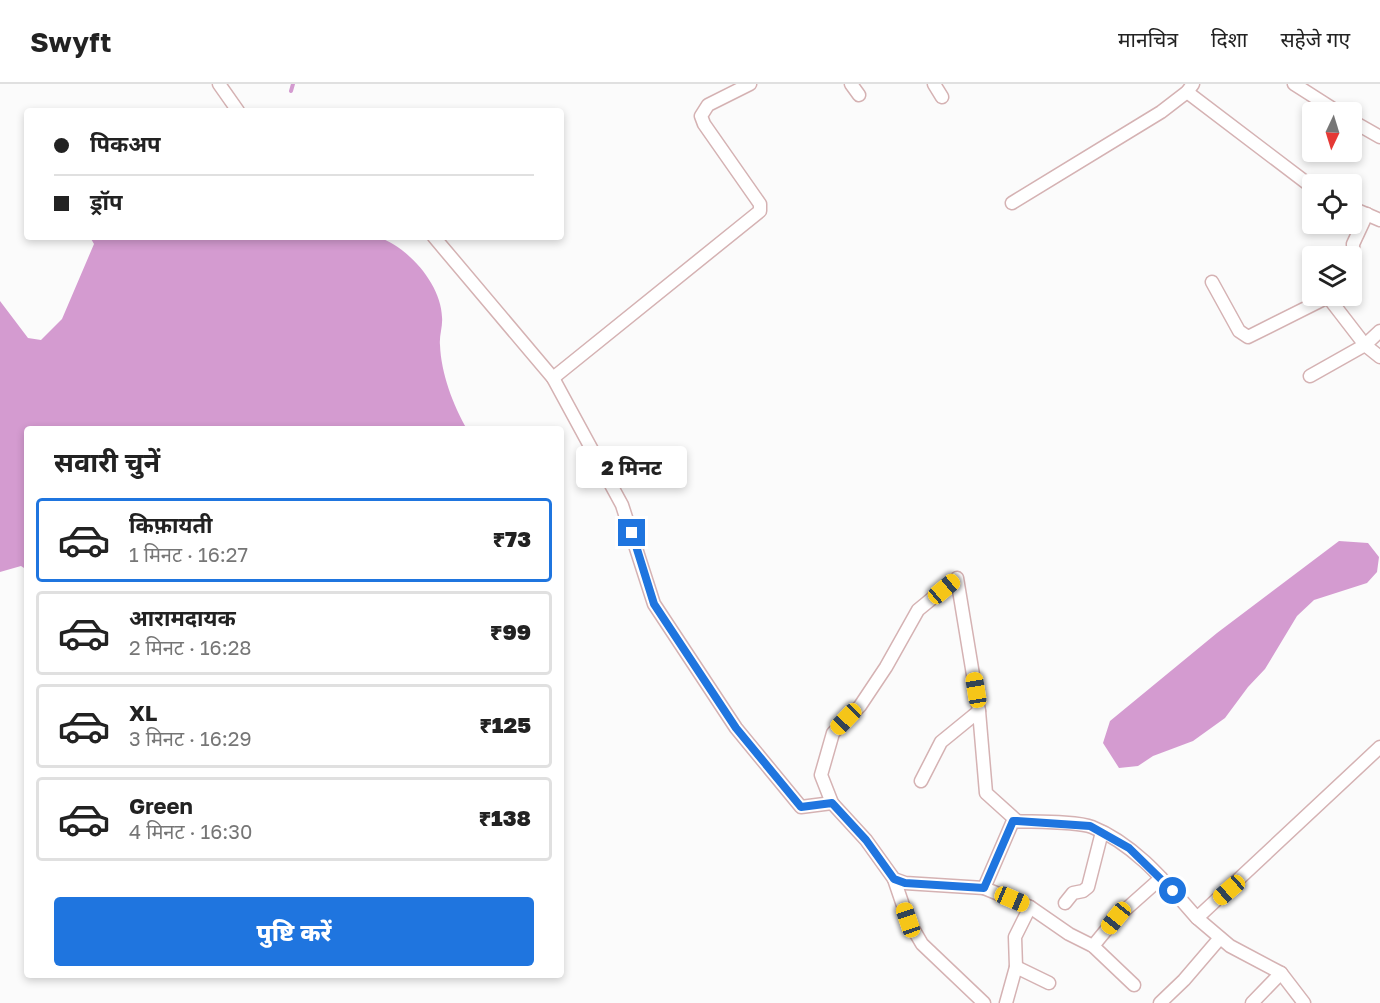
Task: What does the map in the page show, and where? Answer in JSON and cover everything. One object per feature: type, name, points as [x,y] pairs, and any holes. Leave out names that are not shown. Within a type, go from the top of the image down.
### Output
[{"type":"street","points":[[219,84],[236,108]]},
{"type":"street","points":[[553,378],[760,210],[760,204],[700,116],[708,105],[750,84]]},
{"type":"street","points":[[850,84],[859,96]]},
{"type":"street","points":[[934,84],[942,97]]},
{"type":"street","points":[[1294,84],[1322,102]]},
{"type":"street","points":[[1012,203],[1161,112],[1190,88],[1302,179]]},
{"type":"street","points":[[1362,127],[1380,137]]},
{"type":"street","points":[[1362,212],[1380,220]]},
{"type":"street","points":[[1353,246],[1367,214]]},
{"type":"street","points":[[437,240],[553,378],[622,505],[654,604],[736,728],[801,807],[832,803]]},
{"type":"street","points":[[1212,282],[1239,331],[1248,337],[1309,306]]},
{"type":"street","points":[[1336,306],[1365,345],[1380,357]]},
{"type":"street","points":[[1310,376],[1365,345],[1380,331]]},
{"type":"street","points":[[984,1003],[922,944],[908,920],[894,879],[866,840],[832,803],[821,775],[832,733],[860,706],[886,667],[918,610],[957,578],[979,711],[986,793],[1017,821]]},
{"type":"street","points":[[921,781],[941,742],[979,711]]},
{"type":"street","points":[[1197,918],[1380,747]]},
{"type":"street","points":[[984,888],[1013,821],[1090,826],[1129,848],[1161,878],[1197,918],[1230,946],[1281,973],[1304,1003]]},
{"type":"street","points":[[1065,903],[1073,893],[1087,889],[1102,832]]},
{"type":"street","points":[[1093,946],[1116,918],[1161,878]]},
{"type":"street","points":[[894,879],[905,883],[984,888],[1030,907],[1069,934],[1093,946],[1134,985]]},
{"type":"street","points":[[1006,1003],[1016,967],[1015,937],[1030,907]]},
{"type":"street","points":[[1160,1003],[1184,980],[1220,938]]},
{"type":"street","points":[[1016,967],[1049,983]]},
{"type":"street","points":[[1252,1003],[1281,973]]},
{"type":"shaded area","points":[[92,240],[385,240],[389,242],[401,249],[421,268],[436,292],[442,317],[440,342],[445,378],[465,426],[24,426],[24,568],[21,566],[0,572],[0,301],[28,338],[41,340],[62,319],[94,244]]},
{"type":"shaded area","points":[[1339,541],[1368,543],[1379,557],[1377,572],[1367,583],[1314,600],[1297,616],[1265,669],[1225,718],[1193,741],[1153,756],[1138,766],[1119,768],[1103,743],[1110,721],[1217,633]]},
{"type":"waterway","points":[[291,91],[293,84]]},
{"type":"route","points":[[632,533],[654,604],[736,728],[801,807],[832,803],[866,840],[894,879],[905,883],[984,888],[1013,821],[1017,821],[1090,826],[1129,848],[1173,891]]}]
